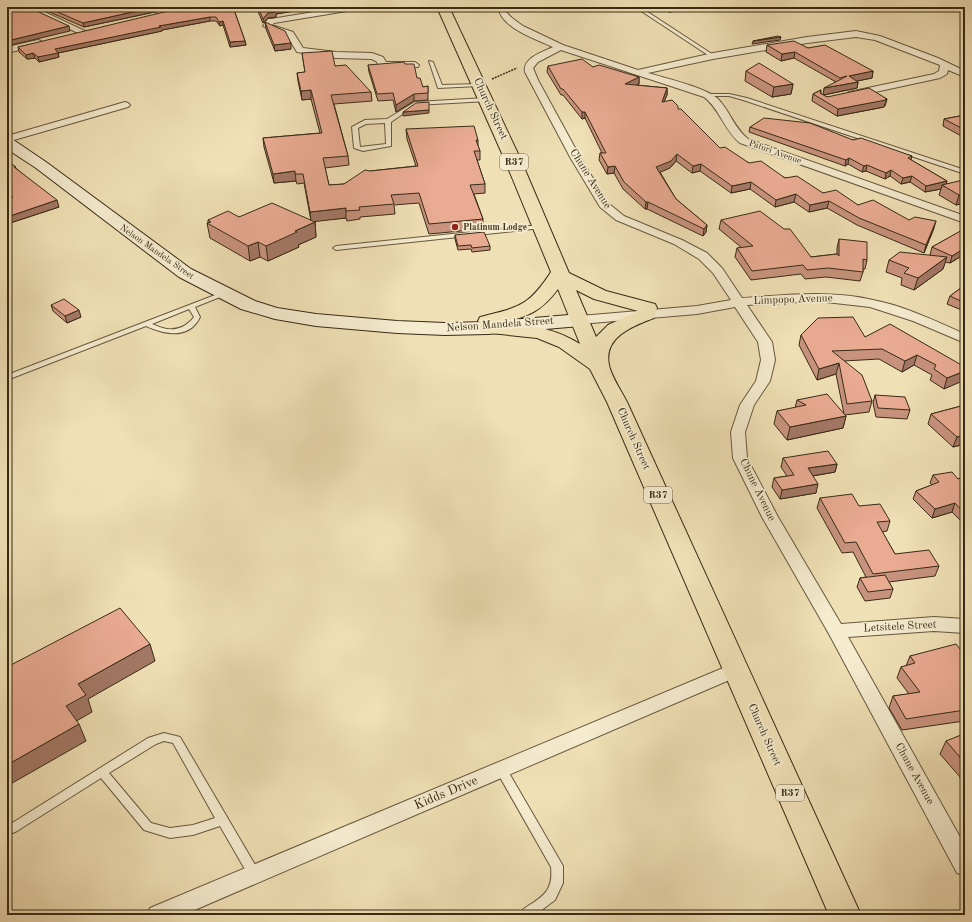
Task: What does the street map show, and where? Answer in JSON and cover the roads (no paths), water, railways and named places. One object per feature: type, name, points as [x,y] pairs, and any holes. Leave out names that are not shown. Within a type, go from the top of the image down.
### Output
[{"type":"main road","name":"Church Street","points":[[443,7],[485,82],[486,100],[512,158],[598,366],[617,402],[845,915]]},
{"type":"main road","points":[[487,324],[530,309],[542,299],[560,275],[600,295],[648,311]]},
{"type":"main road","points":[[598,366],[600,346],[606,337],[618,327],[648,311]]},
{"type":"main road","points":[[487,324],[545,334],[575,348],[598,366]]},
{"type":"street","points":[[27,7],[87,32],[69,36]]},
{"type":"street","points":[[146,17],[167,13],[150,7]]},
{"type":"street","points":[[359,7],[272,21],[268,26],[290,34],[300,50],[336,55],[372,56],[380,59],[383,65],[415,65]]},
{"type":"street","name":"Pafuri Avenue","points":[[502,7],[503,13],[520,28],[560,47],[707,95],[719,105],[733,132],[744,141],[965,220]]},
{"type":"street","points":[[638,72],[713,56],[807,40],[856,34],[877,38],[944,64],[965,74]]},
{"type":"street","points":[[7,50],[48,40]]},
{"type":"street","name":"Chune Avenue","points":[[560,47],[534,61],[530,65],[529,70],[575,157],[604,205],[620,218],[678,242],[703,256],[718,271],[740,302],[765,342],[768,360],[763,381],[747,405],[738,432],[740,458],[770,517],[836,631],[965,866]]},
{"type":"street","points":[[840,96],[938,76],[944,72],[944,64]]},
{"type":"street","points":[[7,140],[125,105]]},
{"type":"street","name":"Nelson Mandela Street","points":[[7,140],[185,273],[223,294],[248,305],[316,320],[397,328],[445,329],[487,324],[578,317]]},
{"type":"street","name":"Limpopo Avenue","points":[[578,317],[648,311],[697,310],[711,306],[740,302],[817,297],[872,303],[918,318],[964,338]]},
{"type":"street","name":"Letsitele Street","points":[[836,631],[934,624],[965,626]]},
{"type":"street","name":"Kidds Drive","points":[[158,915],[735,670]]},
{"type":"lane","points":[[637,7],[713,56]]},
{"type":"lane","points":[[431,62],[440,87],[485,82]]},
{"type":"lane","points":[[707,95],[729,95],[746,99],[965,172]]},
{"type":"lane","points":[[388,121],[389,145],[363,149],[357,148],[355,127],[358,124],[365,122],[388,121],[415,104],[486,100]]},
{"type":"lane","points":[[336,248],[540,227]]},
{"type":"lane","points":[[7,378],[223,294]]},
{"type":"lane","points":[[146,324],[166,332],[174,332],[195,321],[196,317],[191,306]]},
{"type":"lane","points":[[12,828],[152,741],[164,737],[176,740],[254,874]]},
{"type":"lane","points":[[501,769],[557,866],[559,877],[556,889],[544,904],[525,915]]},
{"type":"lane","points":[[102,772],[148,827],[170,833],[193,830],[223,820]]},
{"type":"place","name":"Platinum Lodge","points":[[455,227]]}]
